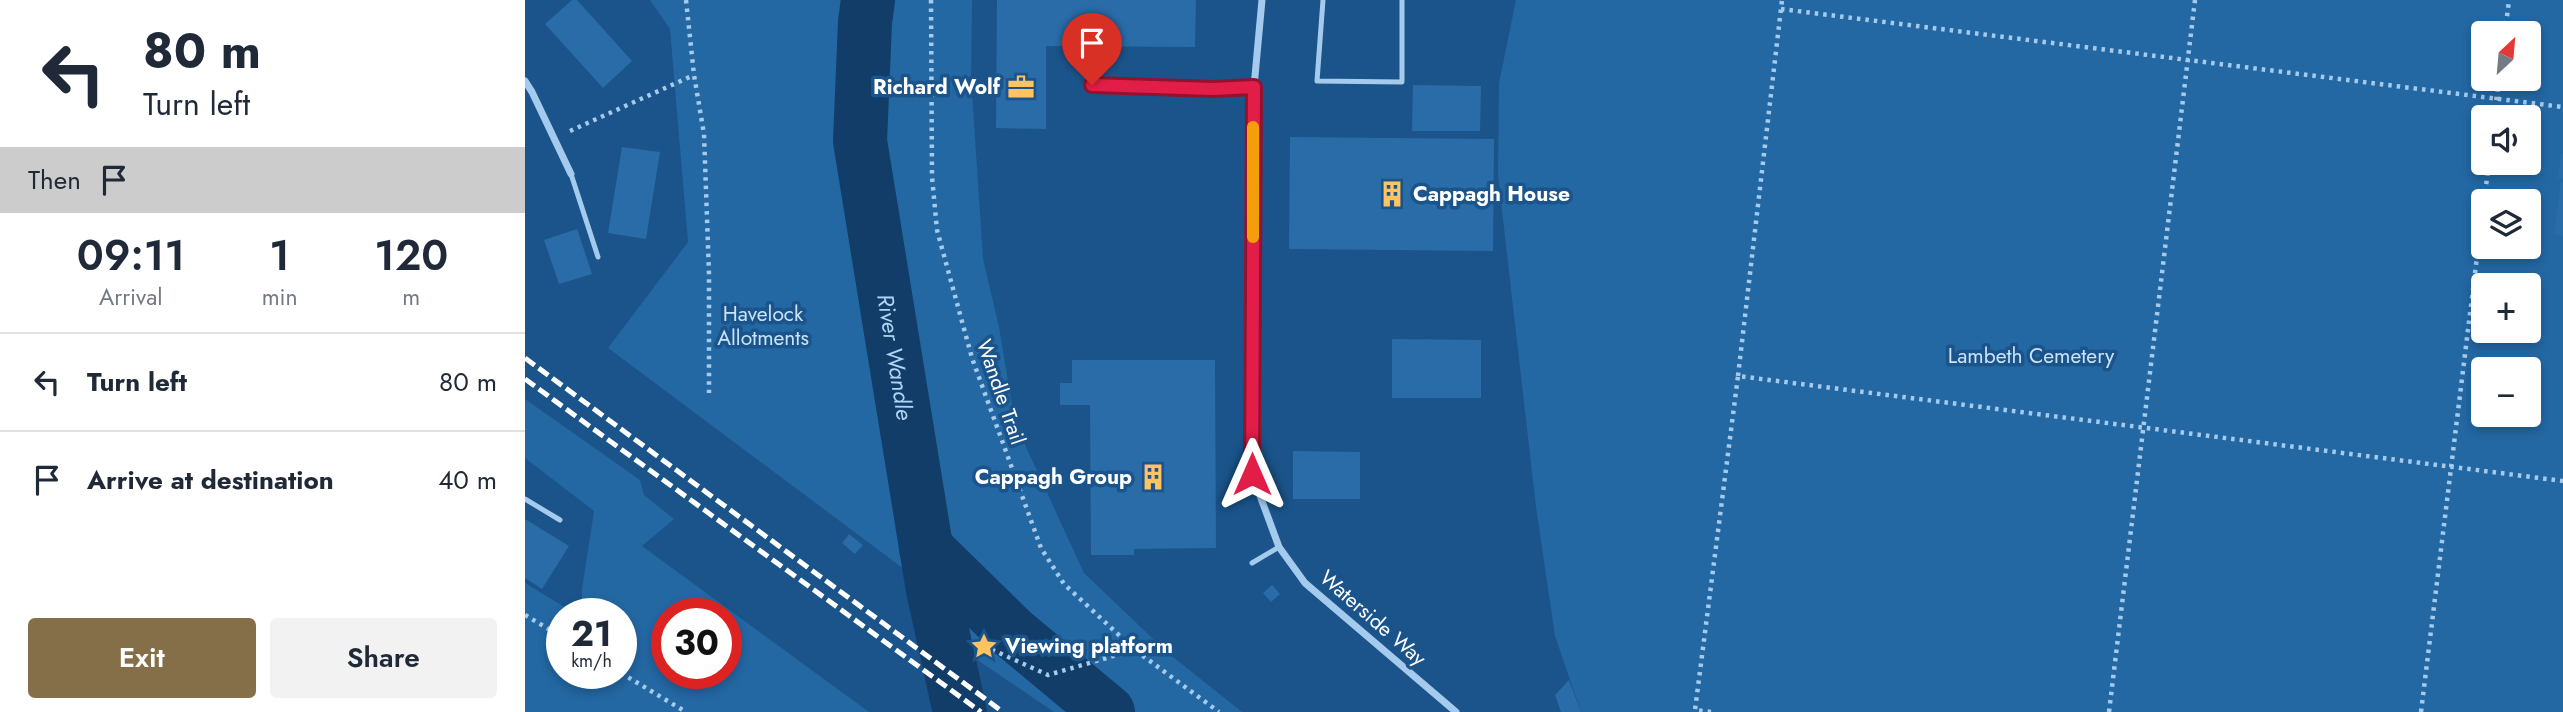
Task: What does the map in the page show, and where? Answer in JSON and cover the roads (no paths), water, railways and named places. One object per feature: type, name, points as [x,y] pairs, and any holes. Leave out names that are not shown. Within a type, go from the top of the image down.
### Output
[{"type":"street","name":"Waterside Way","points":[[1262,0],[1254,87],[1252,474],[1279,547],[1305,583],[1456,712]]},
{"type":"street","points":[[525,81],[571,173]]},
{"type":"lane","points":[[1323,0],[1317,81],[1402,82],[1402,0]]},
{"type":"lane","points":[[1092,85],[1213,89],[1254,87]]},
{"type":"lane","points":[[571,173],[599,257]]},
{"type":"lane","points":[[525,499],[560,520]]},
{"type":"lane","points":[[1252,563],[1279,547]]},
{"type":"waterway","name":"River Wandle","points":[[868,0],[860,141],[933,590],[960,712]]},
{"type":"waterway","points":[[926,548],[1013,633],[1108,712]]},
{"type":"railway","points":[[525,358],[1003,712]]},
{"type":"railway","points":[[525,379],[981,712]]},
{"type":"place","name":"Richard Wolf","points":[[1021,87]]},
{"type":"place","name":"Cappagh House","points":[[1392,194]]},
{"type":"place","name":"Cappagh Group","points":[[1153,477]]},
{"type":"place","name":"Viewing platform","points":[[984,646]]},
{"type":"park label","name":"Havelock Allotments","points":[[763,326]]},
{"type":"park label","name":"Lambeth Cemetery","points":[[2031,356]]}]
